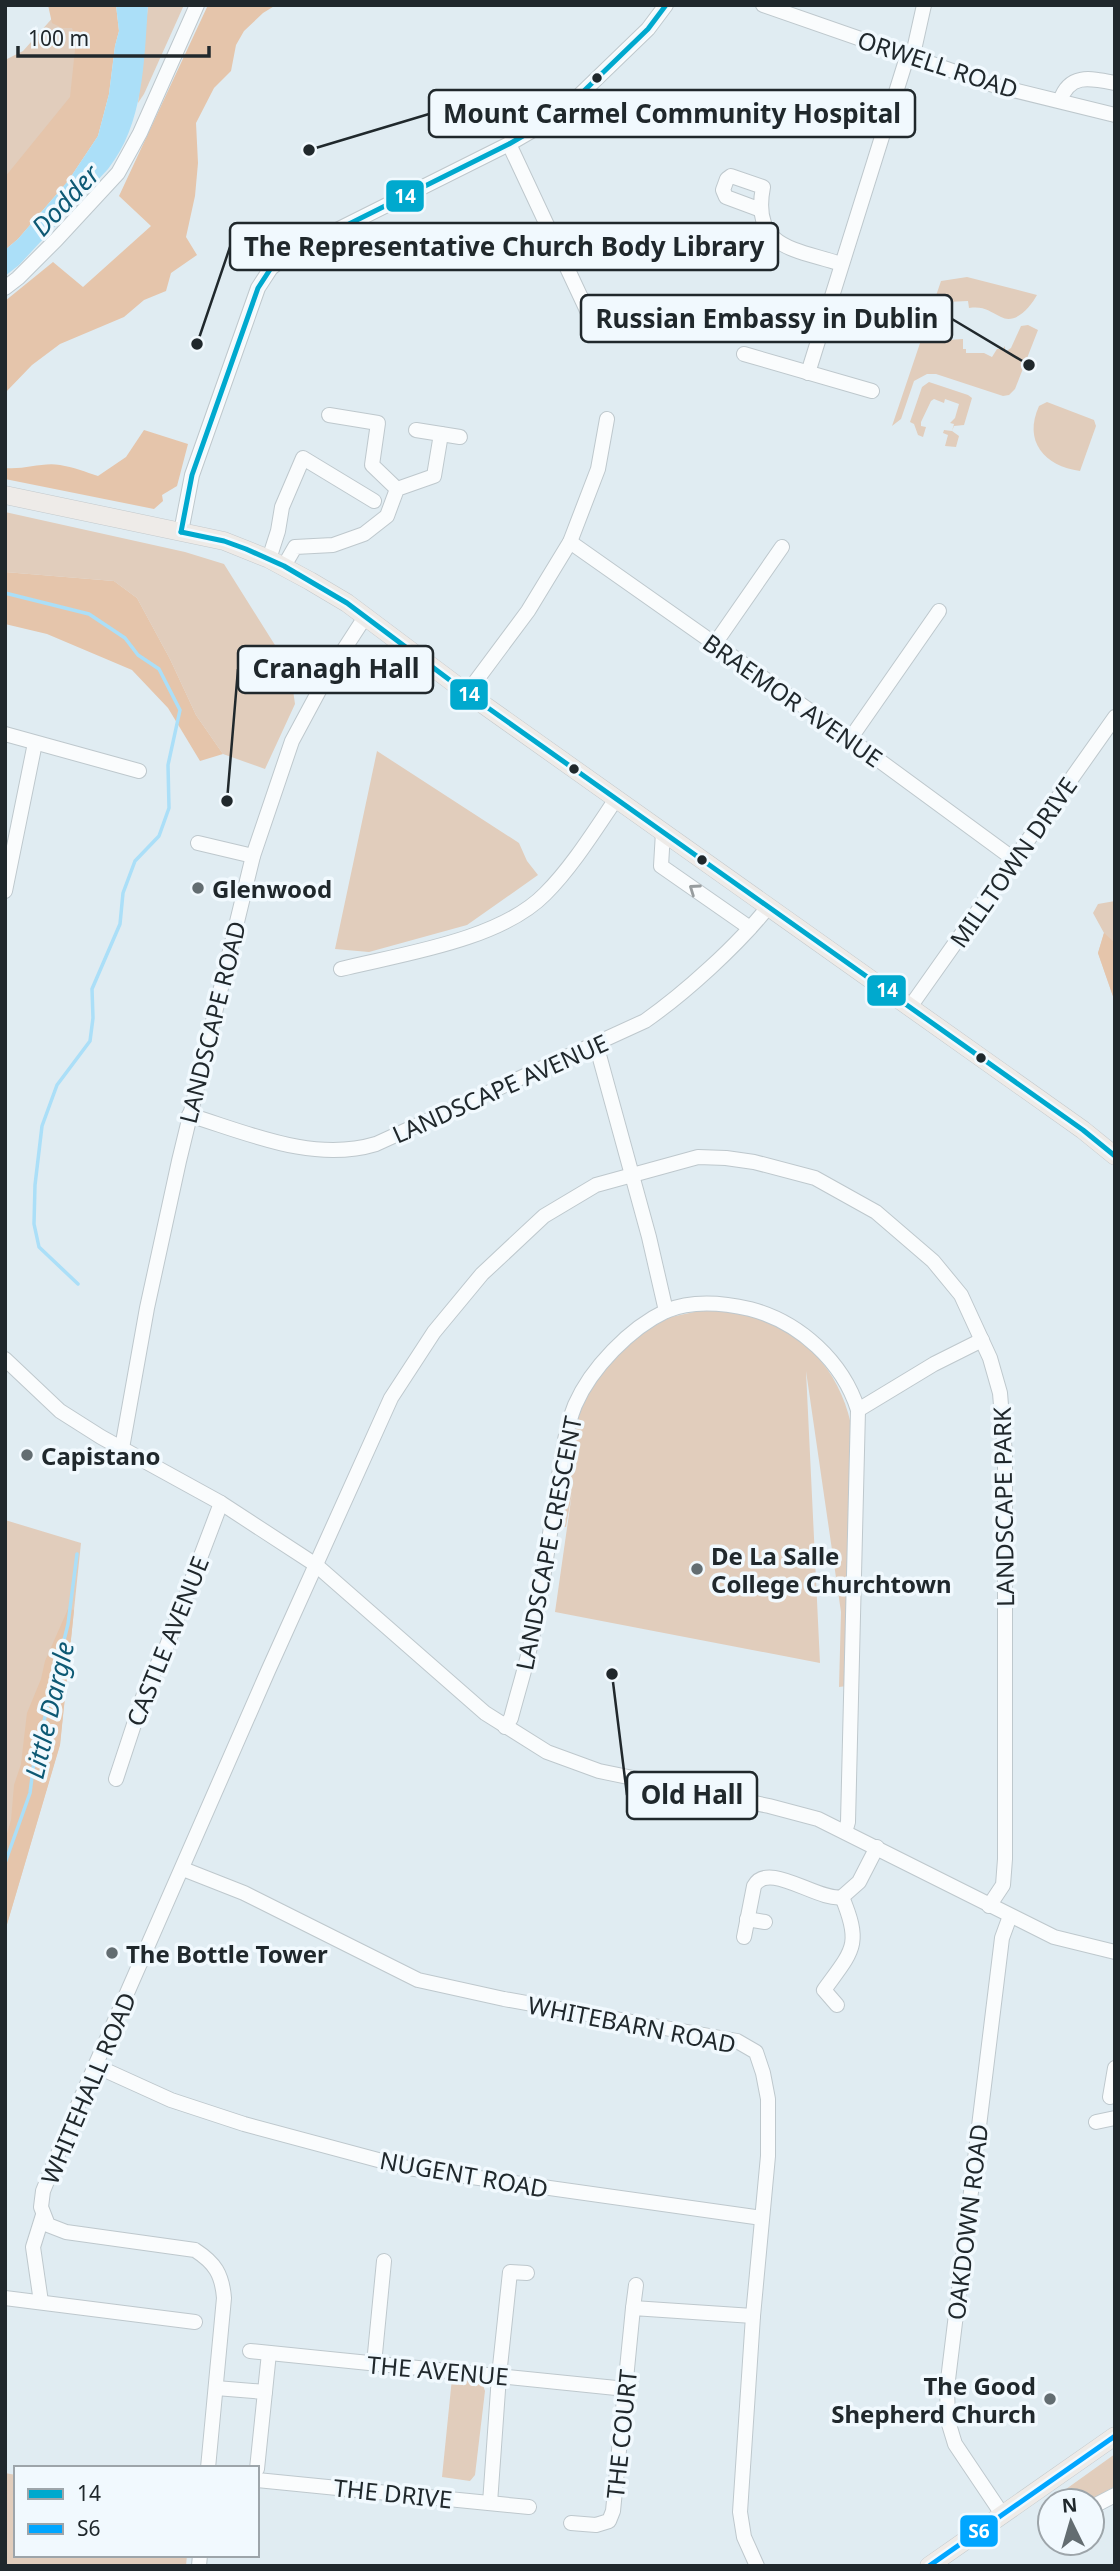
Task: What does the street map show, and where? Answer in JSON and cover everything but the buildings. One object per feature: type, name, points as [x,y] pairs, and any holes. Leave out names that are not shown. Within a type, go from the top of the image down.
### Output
[{"type":"main road","points":[[5,495],[224,541],[276,563],[329,592],[1083,1130],[1115,1156]]},
{"type":"main road","points":[[929,2566],[1115,2436]]},
{"type":"street","points":[[5,288],[47,250],[118,173],[140,133],[198,5]]},
{"type":"street","points":[[181,532],[192,475],[240,335],[258,288],[271,268],[291,253],[509,144],[559,115],[648,29],[666,5]]},
{"type":"street","points":[[808,373],[907,57],[914,50],[924,5]]},
{"type":"street","name":"ORWELL ROAD","points":[[767,6],[993,85],[1115,114]]},
{"type":"street","points":[[1060,101],[1065,88],[1073,81],[1083,79],[1115,83]]},
{"type":"street","points":[[509,144],[591,319]]},
{"type":"street","points":[[761,210],[764,226],[778,243],[841,264]]},
{"type":"street","points":[[744,354],[872,391]]},
{"type":"street","points":[[329,415],[378,424],[372,465],[397,489]]},
{"type":"street","points":[[467,693],[528,611],[570,542],[598,469],[607,419]]},
{"type":"street","points":[[416,430],[460,437]]},
{"type":"street","points":[[397,489],[434,476],[441,434]]},
{"type":"street","points":[[276,563],[282,507],[303,458],[374,501]]},
{"type":"street","points":[[276,563],[295,547],[333,545],[364,534],[387,516],[397,489]]},
{"type":"street","name":"BRAEMOR AVENUE","points":[[570,542],[850,739],[1015,860]]},
{"type":"street","points":[[714,645],[782,547]]},
{"type":"street","points":[[850,739],[939,611]]},
{"type":"street","name":"LANDSCAPE ROAD","points":[[122,1448],[147,1308],[189,1115],[253,856],[292,741],[328,674],[365,617]]},
{"type":"street","name":"MILLTOWN DRIVE","points":[[910,1007],[1115,717]]},
{"type":"street","points":[[5,734],[139,771]]},
{"type":"street","points":[[5,891],[35,743]]},
{"type":"street","points":[[341,969],[468,938],[506,921],[544,895],[616,799]]},
{"type":"street","points":[[663,832],[661,866],[750,928]]},
{"type":"street","points":[[198,844],[253,856]]},
{"type":"street","name":"LANDSCAPE AVENUE","points":[[189,1115],[287,1146],[359,1149],[376,1144],[645,1021],[670,1003],[750,928],[768,907]]},
{"type":"street","points":[[596,1044],[667,1311]]},
{"type":"street","name":"LANDSCAPE PARK","points":[[316,1565],[391,1398],[434,1332],[482,1274],[544,1216],[596,1185],[698,1157],[726,1158],[815,1178],[876,1212],[933,1261],[961,1296],[982,1340],[1000,1393],[1005,1480],[1005,1859],[1003,1885],[989,1906]]},
{"type":"street","name":"LANDSCAPE CRESCENT","points":[[505,1727],[511,1718],[530,1649],[574,1408],[596,1370],[613,1350],[667,1311],[696,1305],[728,1305],[753,1310],[778,1320],[813,1342],[851,1389],[858,1410],[848,1822],[845,1832]]},
{"type":"street","points":[[858,1410],[934,1364],[982,1340]]},
{"type":"street","points":[[5,1359],[60,1411],[221,1503],[316,1565],[485,1713],[547,1752],[599,1772],[769,1806],[818,1819],[1054,1937],[1115,1952]]},
{"type":"street","name":"CASTLE AVENUE","points":[[116,1779],[147,1685],[166,1647],[221,1503]]},
{"type":"street","name":"WHITEHALL ROAD","points":[[208,2466],[224,2298],[220,2273],[208,2259],[195,2250],[65,2232],[48,2225],[41,2207],[43,2192],[96,2066],[316,1565]]},
{"type":"street","points":[[744,1937],[754,1886],[763,1876],[830,1897],[842,1897],[859,1882],[877,1847]]},
{"type":"street","name":"WHITEBARN ROAD","points":[[183,1869],[244,1893],[418,1980],[504,1999],[607,2015],[737,2041],[756,2052],[764,2073],[768,2099],[768,2156],[753,2316],[740,2512],[744,2538],[757,2566]]},
{"type":"street","points":[[837,2005],[824,1990],[852,1948],[855,1935],[842,1897]]},
{"type":"street","name":"OAKDOWN ROAD","points":[[1002,2514],[955,2444],[948,2421],[947,2388],[1002,1938],[1010,1916]]},
{"type":"street","points":[[747,1919],[765,1922]]},
{"type":"street","name":"NUGENT ROAD","points":[[96,2066],[195,2108],[244,2124],[408,2168],[762,2218]]},
{"type":"street","points":[[1110,2097],[1115,2068]]},
{"type":"street","points":[[1096,2122],[1115,2118]]},
{"type":"street","points":[[41,2302],[33,2247],[43,2215]]},
{"type":"street","points":[[374,2364],[384,2261]]},
{"type":"street","points":[[490,2502],[510,2272],[527,2273]]},
{"type":"street","name":"THE COURT","points":[[571,2523],[597,2525],[609,2521],[612,2511],[636,2285]]},
{"type":"street","points":[[5,2298],[195,2322]]},
{"type":"street","points":[[633,2308],[753,2316]]},
{"type":"street","name":"THE AVENUE","points":[[250,2351],[626,2389]]},
{"type":"street","points":[[257,2466],[269,2353]]},
{"type":"street","points":[[216,2388],[265,2392]]},
{"type":"street","name":"THE DRIVE","points":[[259,2480],[529,2507]]},
{"type":"shaded area","points":[[48,5],[116,5],[119,31],[109,94],[98,136],[68,181],[18,239],[5,250],[5,177],[70,97],[76,40],[72,28],[62,28],[52,23]]},
{"type":"shaded area","points":[[116,5],[5,250],[5,60],[23,51],[56,14]]},
{"type":"shaded area","points":[[148,5],[184,5],[138,103]]},
{"type":"shaded area","points":[[208,5],[276,5],[244,31],[236,45],[231,71],[214,88],[196,123],[198,163],[195,196],[186,237],[197,255],[171,273],[166,291],[144,300],[124,317],[60,344],[32,365],[5,393],[5,301],[53,262],[83,287],[151,226],[119,196]]},
{"type":"shaded area","points":[[967,277],[1037,295],[1027,309],[1007,319],[983,308],[969,308],[968,301],[946,302],[948,340],[963,339],[966,353],[984,353],[992,357],[997,349],[1003,349],[1005,346],[1005,352],[1011,348],[1021,326],[1028,325],[1038,330],[1015,389],[1009,395],[1003,396],[936,374],[927,374],[914,381],[901,419],[892,426],[941,281]]},
{"type":"shaded area","points":[[929,382],[972,398],[964,425],[954,426],[952,431],[954,424],[950,423],[955,418],[959,404],[945,399],[944,403],[934,399],[921,422],[921,426],[926,427],[923,437],[918,435],[914,424],[910,422],[922,387]]},
{"type":"shaded area","points":[[1047,402],[1094,420],[1096,426],[1080,471],[1056,464],[1040,450],[1035,441],[1035,419],[1039,406]]},
{"type":"shaded area","points":[[144,430],[188,444],[177,486],[162,495],[163,501],[154,509],[5,479],[5,468],[46,464],[65,466],[98,476],[126,457]]},
{"type":"shaded area","points":[[944,430],[959,436],[956,447],[945,446],[948,435],[943,433]]},
{"type":"shaded area","points":[[5,512],[185,552],[224,564],[290,669],[295,704],[265,769],[223,754],[196,715],[137,598],[114,581],[5,572]]},
{"type":"shaded area","points":[[5,572],[114,581],[137,598],[196,715],[223,754],[200,761],[168,708],[132,670],[47,634],[5,624]]},
{"type":"shaded area","points":[[377,751],[519,843],[527,861],[538,875],[467,925],[369,952],[335,949]]},
{"type":"shaded area","points":[[1115,901],[1115,1002],[1098,953],[1104,933],[1093,913],[1098,904]]},
{"type":"shaded area","points":[[1104,933],[1115,943],[1115,1002],[1098,953]]},
{"type":"shaded area","points":[[708,1309],[761,1320],[784,1330],[804,1344],[822,1362],[836,1383],[846,1407],[853,1434],[847,1686],[839,1687],[841,1612],[806,1371],[820,1663],[555,1612],[572,1493],[566,1527],[558,1526],[580,1405],[611,1359],[648,1329],[671,1317]]},
{"type":"shaded area","points":[[5,1520],[81,1543],[60,1744],[5,1931]]},
{"type":"shaded area","points":[[68,1609],[74,1610],[60,1745],[5,1931],[5,1840],[11,1820],[14,1785],[21,1764],[27,1713],[41,1679],[45,1661]]},
{"type":"shaded area","points":[[452,2378],[482,2382],[485,2391],[475,2475],[470,2481],[442,2477]]},
{"type":"shaded area","points":[[1115,2454],[1115,2486],[1106,2491],[1106,2487],[1069,2487]]},
{"type":"shaded area","points":[[5,2473],[14,2475],[14,2557],[187,2557],[186,2566],[5,2566]]},
{"type":"water","name":"Dodder","points":[[116,5],[148,5],[140,91],[129,132],[108,169],[19,265],[5,276],[5,250],[18,239],[68,181],[98,136],[109,94],[119,31]]},
{"type":"waterway","name":"Little Dargle","points":[[5,593],[89,614],[125,638],[138,655],[159,669],[180,710],[168,765],[169,808],[159,836],[135,861],[123,893],[120,924],[92,989],[93,1018],[90,1041],[57,1085],[42,1126],[35,1185],[34,1224],[39,1247],[78,1284]]},
{"type":"waterway","name":"Little Dargle","points":[[5,1863],[30,1793],[34,1761],[68,1624],[77,1554]]},
{"type":"transit line","name":"14","points":[[181,532],[192,475],[258,288],[271,268],[291,253],[509,144],[559,115],[648,29],[666,5]]},
{"type":"transit line","name":"14","points":[[181,532],[224,541],[246,549],[284,566],[347,603],[467,693],[1083,1130],[1115,1156]]},
{"type":"transit line","name":"S6","points":[[929,2566],[1115,2436]]},
{"type":"place","name":"Mount Carmel Community Hospital","points":[[309,150]]},
{"type":"place","name":"The Representative Church Body Library","points":[[197,344]]},
{"type":"place","name":"Russian Embassy in Dublin","points":[[1029,365]]},
{"type":"place","name":"Cranagh Hall","points":[[227,801]]},
{"type":"place","name":"Glenwood","points":[[198,888]]},
{"type":"place","name":"Capistano","points":[[27,1455]]},
{"type":"place","name":"De La Salle College Churchtown","points":[[697,1569]]},
{"type":"place","name":"Old Hall","points":[[612,1674]]},
{"type":"place","name":"The Bottle Tower","points":[[112,1953]]},
{"type":"place","name":"The Good Shepherd Church","points":[[1050,2399]]}]
